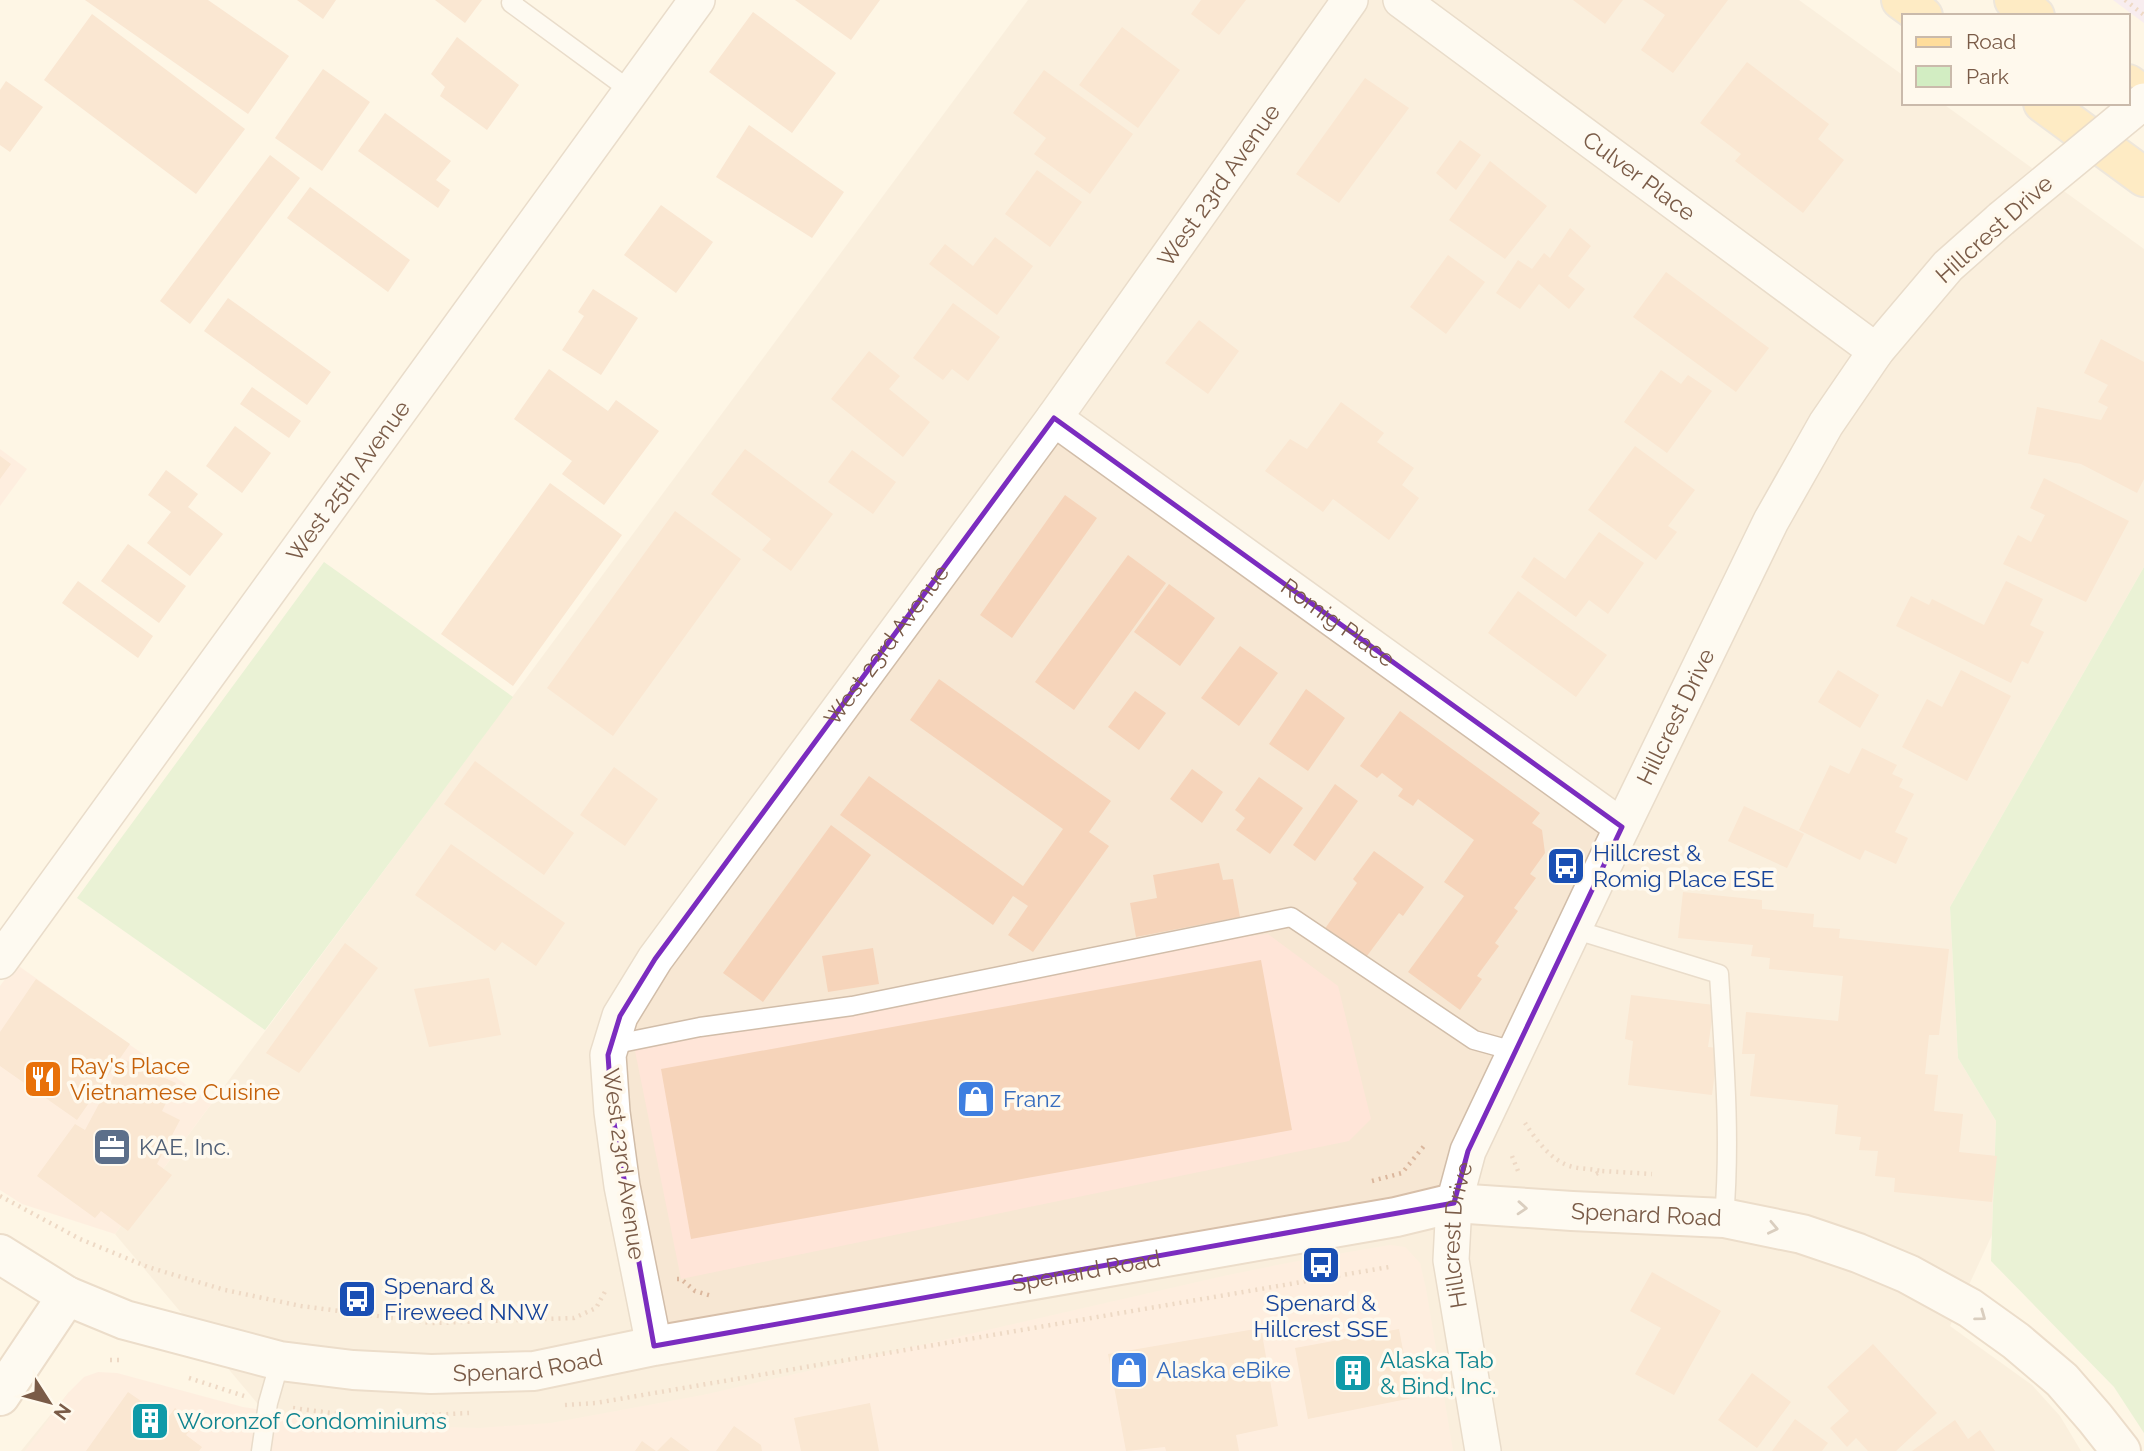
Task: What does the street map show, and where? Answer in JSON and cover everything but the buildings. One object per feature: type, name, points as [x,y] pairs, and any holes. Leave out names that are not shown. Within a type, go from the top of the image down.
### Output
[{"type":"main road","points":[[1901,0],[1920,14]]},
{"type":"main road","points":[[2014,0],[2032,14]]},
{"type":"main road","points":[[2130,86],[2144,98]]},
{"type":"main road","points":[[2046,105],[2144,177]]},
{"type":"main road","name":"Spenard Road","points":[[0,1254],[67,1296],[125,1320],[280,1361],[353,1370],[431,1374],[534,1371],[654,1346],[1396,1217],[1454,1203],[1724,1218],[1801,1234],[1858,1253],[1908,1274],[1970,1308],[2016,1341],[2062,1380],[2120,1451]]},
{"type":"main road","points":[[0,1396],[67,1296]]},
{"type":"street","name":"West 23rd Avenue","points":[[654,1346],[622,1186],[612,1112],[608,1055],[620,1016],[655,959],[1054,418],[1350,0]]},
{"type":"street","name":"Culver Place","points":[[1401,0],[1876,351]]},
{"type":"street","name":"West 25th Avenue","points":[[0,961],[631,91],[689,3]]},
{"type":"street","name":"Hillcrest Drive","points":[[1483,1451],[1451,1260],[1454,1203],[1468,1151],[1771,521],[1826,424],[1876,351],[1948,266],[2144,98]]},
{"type":"street","name":"Romig Place","points":[[1054,418],[1622,827]]},
{"type":"lane","points":[[514,0],[511,3],[631,91]]},
{"type":"lane","points":[[611,1045],[700,1027],[852,1006],[1291,917],[1474,1040],[1514,1051]]},
{"type":"lane","points":[[1573,929],[1719,974],[1728,1117],[1724,1218]]},
{"type":"lane","points":[[261,1451],[268,1403],[280,1361]]},
{"type":"path","points":[[2124,0],[2144,15]]},
{"type":"path","points":[[1525,1123],[1549,1153],[1571,1167],[1602,1171]]},
{"type":"path","points":[[0,1195],[80,1239],[148,1267],[225,1290],[302,1306],[432,1323],[574,1318],[596,1308],[606,1288],[640,1278],[681,1279]]},
{"type":"highlighted area","points":[[1054,418],[1622,827],[1468,1151],[1454,1203],[654,1346],[612,1112],[608,1055],[620,1016],[655,959]]},
{"type":"shaded area","points":[[1028,0],[1799,0],[1902,75],[1902,105],[1945,105],[2144,249],[2144,567],[1950,907],[1958,1058],[1996,1121],[1992,1235],[1950,1326],[2032,1385],[2060,1416],[2081,1451],[21,1451],[69,1392],[273,1422],[115,1234]]},
{"type":"shaded area","points":[[2113,0],[2144,0],[2144,23]]},
{"type":"shaded area","points":[[0,449],[27,469],[0,506]]},
{"type":"shaded area","name":"Franz","points":[[1268,934],[1338,986],[1371,1119],[1349,1141],[681,1279],[633,1041],[1126,950]]},
{"type":"shaded area","points":[[16,964],[212,1103],[115,1234],[22,1204],[0,1190],[0,986]]},
{"type":"shaded area","points":[[1390,1245],[1405,1247],[1420,1263],[1453,1451],[25,1451],[69,1392],[84,1377],[98,1372],[117,1373],[243,1407],[341,1422],[479,1428],[551,1423],[703,1395],[1228,1275]]},
{"type":"green space","points":[[324,562],[513,697],[265,1030],[77,898]]},
{"type":"green space","points":[[2144,567],[2144,1433],[2114,1387],[1991,1261],[1996,1121],[1958,1058],[1950,907]]},
{"type":"place","name":"Hillcrest & Romig Place ESE","points":[[1566,866]]},
{"type":"place","name":"Ray's Place Vietnamese Cuisine","points":[[43,1079]]},
{"type":"place","name":"Franz","points":[[976,1099]]},
{"type":"place","name":"KAE, Inc.","points":[[112,1147]]},
{"type":"place","name":"Spenard & Hillcrest SSE","points":[[1321,1265]]},
{"type":"place","name":"Spenard & Fireweed NNW","points":[[357,1299]]},
{"type":"place","name":"Alaska eBike","points":[[1129,1370]]},
{"type":"place","name":"Alaska Tab & Bind, Inc.","points":[[1353,1373]]},
{"type":"place","name":"Woronzof Condominiums","points":[[150,1421]]}]
